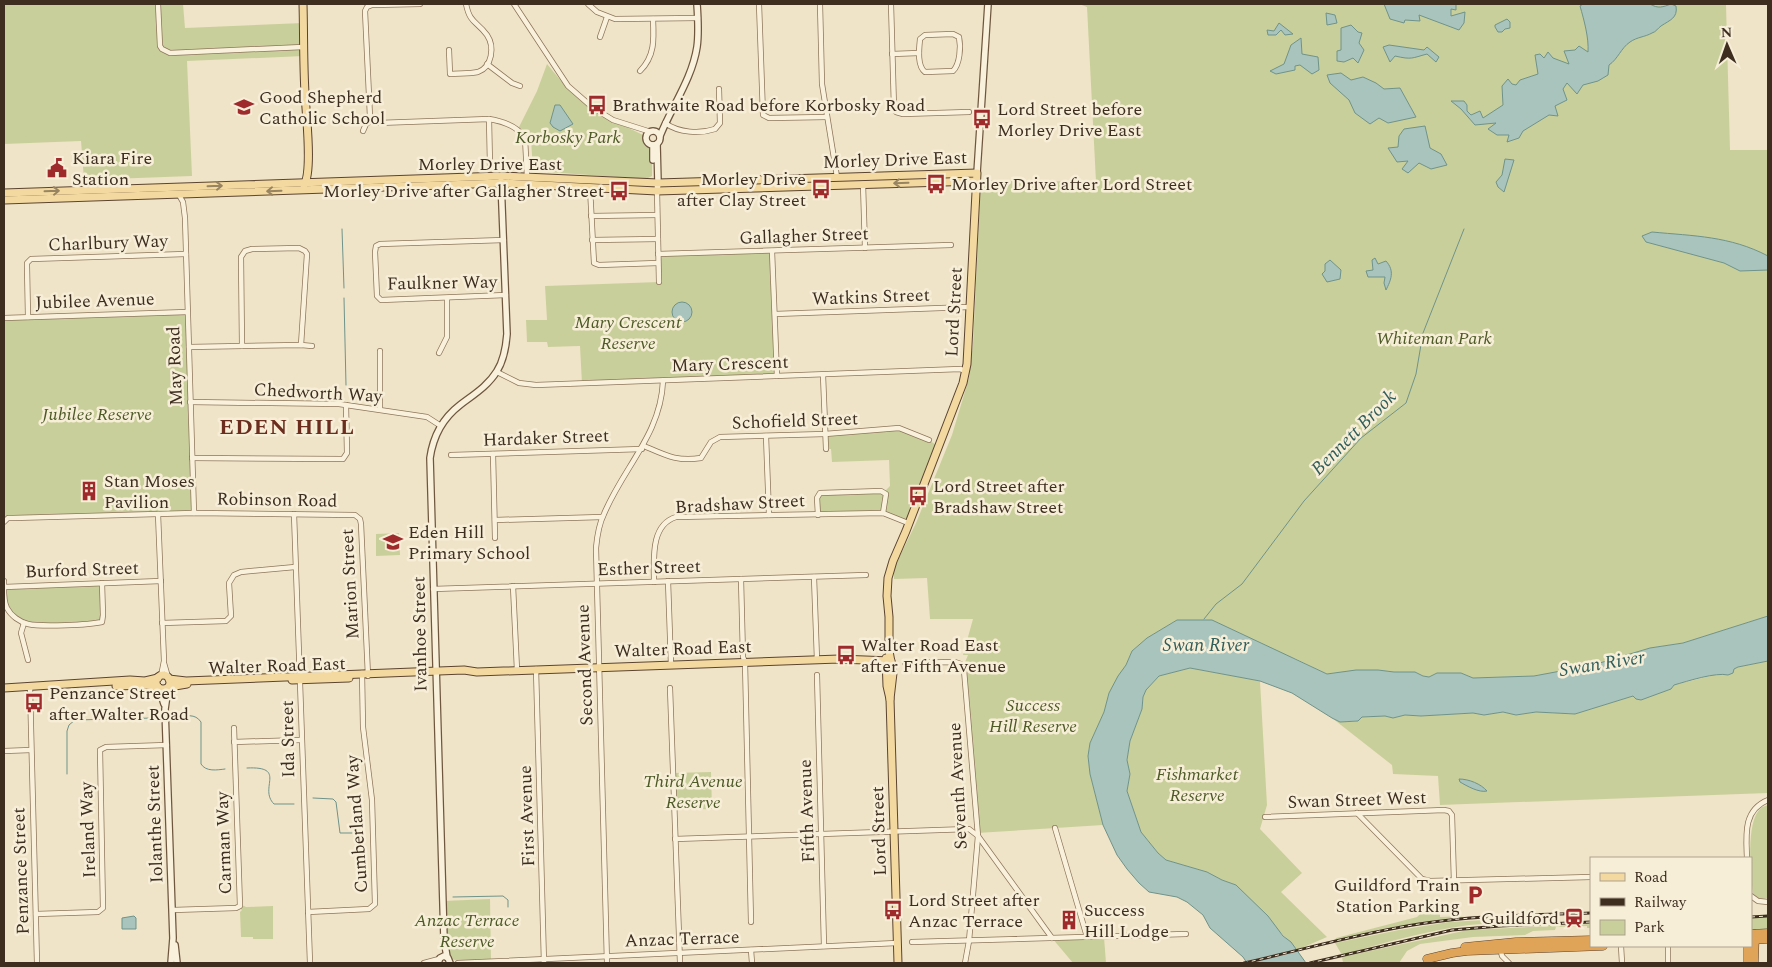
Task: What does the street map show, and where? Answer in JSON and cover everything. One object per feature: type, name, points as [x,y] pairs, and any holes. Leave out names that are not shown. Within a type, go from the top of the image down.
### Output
[{"type":"highway","points":[[1753,937],[1768,933]]},
{"type":"highway","points":[[1753,937],[1768,939]]},
{"type":"highway","points":[[1753,937],[1754,963]]},
{"type":"highway","points":[[1423,961],[1452,953],[1524,942],[1590,940]]},
{"type":"highway","points":[[1524,942],[1529,946],[1551,948]]},
{"type":"highway","points":[[1501,946],[1551,948],[1590,947]]},
{"type":"highway","points":[[1748,947],[1748,963]]},
{"type":"main road","points":[[303,4],[306,108],[303,177],[310,186],[323,190]]},
{"type":"main road","name":"Morley Drive East","points":[[4,200],[323,190],[527,176],[656,183],[977,173]]},
{"type":"main road","name":"Lord Street","points":[[898,963],[890,699],[887,686],[889,651],[888,578],[959,397],[966,371],[977,173]]},
{"type":"main road","name":"Morley Drive East","points":[[4,193],[306,182],[501,179],[590,188],[656,191],[976,181]]},
{"type":"main road","points":[[294,190],[303,187],[306,182]]},
{"type":"main road","points":[[80,190],[83,196],[89,198]]},
{"type":"main road","points":[[28,192],[30,196],[39,199]]},
{"type":"main road","name":"Walter Road East","points":[[4,688],[130,680],[145,681],[164,677],[186,680],[817,660],[857,659],[888,661]]},
{"type":"main road","points":[[159,687],[156,682],[164,677],[168,687]]},
{"type":"main road","name":"Walter Road East","points":[[61,685],[72,688],[148,685],[164,689],[181,684],[300,677]]},
{"type":"street","points":[[158,4],[160,46],[170,53],[304,47]]},
{"type":"street","points":[[420,4],[372,5],[365,11],[369,114],[372,120],[378,123],[488,119],[498,121],[515,128],[525,138],[527,176]]},
{"type":"street","points":[[449,50],[450,74],[480,71],[492,56],[491,42],[469,18],[466,4]]},
{"type":"street","points":[[514,4],[568,86],[592,107],[607,117],[641,130],[658,133],[660,136]]},
{"type":"street","points":[[588,4],[596,12],[607,17],[623,20],[698,18]]},
{"type":"street","points":[[659,282],[655,145],[684,87],[694,60],[698,36],[697,4]]},
{"type":"street","points":[[759,4],[762,114],[769,118],[827,117]]},
{"type":"street","points":[[820,4],[822,84],[837,177]]},
{"type":"street","points":[[891,4],[894,108],[896,112],[903,114],[969,112]]},
{"type":"street","name":"Lord Street","points":[[977,173],[988,4]]},
{"type":"street","points":[[600,36],[607,17]]},
{"type":"street","points":[[640,71],[647,64],[653,48],[653,20]]},
{"type":"street","points":[[953,34],[959,37],[958,65],[954,71],[925,72],[920,68],[919,53],[920,39],[925,35],[953,34]]},
{"type":"street","points":[[892,54],[919,53]]},
{"type":"street","points":[[487,64],[512,83],[520,86]]},
{"type":"street","points":[[665,124],[683,131],[715,129],[720,123],[719,89]]},
{"type":"street","points":[[488,119],[490,165]]},
{"type":"street","points":[[363,132],[366,124],[372,120]]},
{"type":"street","points":[[655,145],[647,142],[651,133],[665,124]]},
{"type":"street","name":"Ivanhoe Street","points":[[444,960],[430,458],[433,442],[441,426],[455,410],[480,390],[497,372],[502,360],[506,340],[506,296],[501,179]]},
{"type":"street","points":[[863,184],[865,248]]},
{"type":"street","points":[[590,188],[594,263],[599,265],[658,262]]},
{"type":"street","name":"May Road","points":[[189,194],[186,202],[185,218],[194,513]]},
{"type":"street","name":"May Road","points":[[179,195],[183,202],[185,218]]},
{"type":"street","points":[[592,216],[657,215]]},
{"type":"street","points":[[592,240],[658,239]]},
{"type":"street","name":"Faulkner Way","points":[[504,240],[376,246],[375,252],[379,299],[506,296]]},
{"type":"street","name":"Gallagher Street","points":[[658,254],[951,245]]},
{"type":"street","points":[[242,346],[241,257],[245,251],[252,249],[299,248],[302,248],[307,254],[301,345]]},
{"type":"street","points":[[772,250],[777,376]]},
{"type":"street","name":"Charlbury Way","points":[[28,317],[27,263],[31,260],[186,254]]},
{"type":"street","points":[[439,353],[447,337],[447,298]]},
{"type":"street","name":"Watkins Street","points":[[775,314],[969,307]]},
{"type":"street","name":"Jubilee Avenue","points":[[4,318],[188,312]]},
{"type":"street","points":[[188,347],[312,346]]},
{"type":"street","points":[[380,351],[380,409]]},
{"type":"street","name":"Mary Crescent","points":[[497,372],[519,383],[536,385],[960,369],[966,371]]},
{"type":"street","points":[[823,375],[826,449]]},
{"type":"street","name":"Second Avenue","points":[[607,963],[596,548],[602,517],[615,492],[643,448],[657,415],[664,381]]},
{"type":"street","name":"Chedworth Way","points":[[190,402],[346,405],[427,416],[441,426]]},
{"type":"street","points":[[192,458],[343,459],[348,453],[346,405]]},
{"type":"street","name":"Schofield Street","points":[[643,448],[676,459],[697,458],[703,456],[711,442],[717,438],[825,434],[899,428],[928,440]]},
{"type":"street","points":[[766,436],[769,515]]},
{"type":"street","name":"Hardaker Street","points":[[451,455],[643,448]]},
{"type":"street","points":[[493,454],[496,538]]},
{"type":"street","name":"Bradshaw Street","points":[[818,514],[817,498],[820,494],[881,491],[886,494],[883,513]]},
{"type":"street","name":"Robinson Road","points":[[4,522],[6,519],[13,518],[194,513],[355,515],[360,518]]},
{"type":"street","name":"Bradshaw Street","points":[[654,582],[656,544],[663,525],[669,520],[676,518],[883,513],[908,523]]},
{"type":"street","points":[[158,514],[164,677]]},
{"type":"street","name":"Ida Street","points":[[294,514],[310,963]]},
{"type":"street","points":[[495,520],[602,517]]},
{"type":"street","name":"Marion Street","points":[[360,518],[365,675]]},
{"type":"street","points":[[162,623],[226,621],[231,616],[229,583],[234,575],[241,572],[296,567]]},
{"type":"street","name":"Esther Street","points":[[433,589],[866,575]]},
{"type":"street","points":[[814,577],[817,660]]},
{"type":"street","points":[[741,579],[743,657],[745,662],[751,922]]},
{"type":"street","points":[[4,581],[5,610],[24,623],[36,625],[102,622],[104,615],[102,583]]},
{"type":"street","name":"Burford Street","points":[[4,586],[161,581]]},
{"type":"street","points":[[668,581],[671,665]]},
{"type":"street","points":[[513,586],[517,670]]},
{"type":"street","points":[[24,623],[21,633],[28,660]]},
{"type":"street","name":"Seventh Avenue","points":[[905,663],[955,662],[963,667],[978,836],[969,941],[965,963]]},
{"type":"street","name":"First Avenue","points":[[536,669],[544,961]]},
{"type":"street","name":"Fifth Avenue","points":[[817,674],[824,946]]},
{"type":"street","name":"Cumberland Way","points":[[308,912],[369,909],[375,904],[372,800],[363,726],[365,675]]},
{"type":"street","name":"Penzance Street","points":[[30,687],[38,963]]},
{"type":"street","name":"Iolanthe Street","points":[[159,687],[165,709]]},
{"type":"street","name":"Iolanthe Street","points":[[168,687],[165,709],[174,938],[177,963]]},
{"type":"street","points":[[670,688],[680,963]]},
{"type":"street","name":"Carman Way","points":[[173,910],[236,908],[240,906],[234,728]]},
{"type":"street","points":[[234,742],[301,740]]},
{"type":"street","name":"Ireland Way","points":[[36,914],[98,912],[103,908],[100,750],[106,747],[167,746]]},
{"type":"street","points":[[4,751],[31,750]]},
{"type":"street","points":[[1746,857],[1747,824],[1751,814],[1758,805],[1768,800]]},
{"type":"street","name":"Swan Street West","points":[[1265,817],[1444,810],[1452,815],[1454,882]]},
{"type":"street","points":[[1357,813],[1422,878],[1434,882],[1590,877]]},
{"type":"street","points":[[1055,828],[1087,937]]},
{"type":"street","points":[[676,839],[969,829],[978,836],[1052,938]]},
{"type":"street","points":[[1752,897],[1758,901],[1768,902]]},
{"type":"street","points":[[912,942],[1186,934]]},
{"type":"street","name":"Iolanthe Street","points":[[171,963],[174,938]]},
{"type":"street","name":"Anzac Terrace","points":[[458,963],[544,961],[607,956],[897,943]]},
{"type":"street","points":[[1501,946],[1508,962]]},
{"type":"street","points":[[1621,947],[1622,963]]},
{"type":"street","points":[[1668,947],[1668,963]]},
{"type":"street","points":[[751,950],[752,963]]},
{"type":"street","name":"Anzac Terrace","points":[[420,963],[444,960],[468,962]]},
{"type":"green space","points":[[4,4],[183,4],[185,28],[303,23],[304,56],[187,61],[192,176],[84,180],[81,141],[4,144]]},
{"type":"green space","name":"Whiteman Park","points":[[1079,4],[1726,4],[1730,150],[1768,150],[1768,616],[1683,643],[1650,648],[1593,665],[1557,673],[1534,676],[1473,678],[1461,673],[1437,673],[1429,677],[1415,672],[1378,670],[1327,674],[1296,659],[1177,620],[1147,638],[1132,651],[1109,693],[1104,712],[1090,743],[1088,757],[1090,774],[1103,825],[977,833],[963,667],[968,655],[963,655],[973,619],[930,619],[927,578],[894,579],[894,568],[916,523],[952,435],[969,378],[973,344],[981,180],[1096,182],[1087,7]]},
{"type":"green space","name":"Korbosky Park","points":[[547,64],[567,88],[598,113],[643,135],[652,147],[652,176],[646,179],[533,171],[531,139],[519,127],[537,91]]},
{"type":"green space","name":"Mary Crescent Reserve","points":[[772,251],[777,376],[582,384],[580,346],[548,347],[547,342],[527,342],[526,320],[547,320],[545,286],[659,282],[658,254]],"holes":[[[674,308],[691,315],[687,320],[678,321],[673,314]]]},
{"type":"green space","name":"Jubilee Reserve","points":[[187,312],[194,513],[4,518],[4,318]]},
{"type":"green space","points":[[899,428],[929,440],[939,447],[908,523],[883,513],[818,515],[817,498],[820,493],[884,492],[890,486],[889,460],[832,462],[831,449],[826,449],[825,434]]},
{"type":"green space","points":[[399,533],[400,555],[376,556],[376,534]]},
{"type":"green space","points":[[102,583],[102,622],[37,625],[24,623],[7,609],[4,587]]},
{"type":"green space","points":[[1768,661],[1768,793],[1440,805],[1438,776],[1393,774],[1392,765],[1332,718],[1340,722],[1351,722],[1358,721],[1362,717],[1385,716],[1393,718],[1405,715],[1473,713],[1484,715],[1503,712],[1517,715],[1536,712],[1575,714],[1633,696],[1671,689],[1674,685],[1738,667]]},
{"type":"green space","name":"Fishmarket Reserve","points":[[1190,668],[1260,681],[1267,805],[1260,829],[1302,873],[1281,892],[1327,937],[1297,950],[1236,885],[1207,872],[1166,860],[1141,832],[1127,791],[1130,774],[1127,761],[1130,741],[1142,709],[1143,697],[1146,690],[1159,676]]},
{"type":"green space","name":"Third Avenue Reserve","points":[[711,772],[712,809],[674,810],[673,773]]},
{"type":"green space","points":[[1768,805],[1768,898],[1760,899],[1753,894],[1750,849],[1753,824],[1756,815],[1762,807]]},
{"type":"green space","name":"Anzac Terrace Reserve","points":[[490,899],[491,961],[467,962],[449,959],[443,901]]},
{"type":"green space","points":[[240,904],[246,907],[273,906],[273,939],[241,937],[240,912],[242,910],[238,907]]},
{"type":"green space","points":[[1430,904],[1440,909],[1440,917],[1464,916],[1381,929],[1335,941],[1336,938],[1417,917]]},
{"type":"green space","points":[[1542,917],[1542,922],[1469,925],[1437,931],[1342,955],[1335,943],[1449,922]]},
{"type":"green space","points":[[1752,918],[1768,918],[1768,931],[1752,932]]},
{"type":"green space","points":[[1590,924],[1590,928],[1587,928],[1587,926],[1556,927],[1555,930],[1533,931],[1525,935],[1473,937],[1420,944],[1407,951],[1399,963],[1343,963],[1342,957],[1468,930]]},
{"type":"green space","points":[[1104,937],[1106,963],[1073,963],[1052,938]]},
{"type":"water","points":[[1384,4],[1456,4],[1456,10],[1451,9],[1451,16],[1465,12],[1464,23],[1459,30],[1419,15],[1420,21],[1405,20],[1404,23],[1390,19]]},
{"type":"water","points":[[1583,4],[1650,4],[1660,7],[1671,4],[1676,6],[1676,13],[1673,18],[1655,32],[1627,44],[1609,65],[1608,75],[1598,81],[1583,85],[1577,94],[1567,83],[1563,89],[1567,100],[1555,106],[1558,116],[1549,115],[1523,131],[1519,138],[1507,142],[1509,135],[1497,135],[1488,129],[1496,123],[1475,125],[1451,101],[1464,101],[1467,105],[1467,111],[1471,115],[1480,111],[1483,118],[1503,105],[1502,86],[1508,79],[1512,84],[1516,85],[1520,80],[1538,74],[1535,55],[1540,54],[1544,58],[1548,52],[1553,58],[1569,64],[1564,51],[1575,50],[1579,46],[1588,52],[1585,23],[1580,6]]},
{"type":"water","points":[[1326,13],[1335,15],[1337,23],[1327,25]]},
{"type":"water","points":[[1507,19],[1510,22],[1510,28],[1498,32],[1495,25]]},
{"type":"water","points":[[1279,23],[1293,34],[1285,35],[1281,30],[1276,35],[1268,35],[1267,30],[1274,31]]},
{"type":"water","points":[[1351,25],[1358,32],[1362,33],[1359,43],[1364,50],[1358,63],[1353,58],[1344,62],[1337,61],[1337,51],[1341,50],[1341,28]]},
{"type":"water","points":[[1301,38],[1302,54],[1318,57],[1319,70],[1312,74],[1300,65],[1295,66],[1295,70],[1276,74],[1270,71],[1284,64],[1291,45]]},
{"type":"water","points":[[1389,45],[1424,50],[1427,47],[1439,57],[1436,62],[1427,54],[1412,58],[1395,56],[1390,62],[1383,47]]},
{"type":"water","points":[[1341,73],[1351,80],[1363,77],[1384,89],[1400,88],[1416,117],[1388,123],[1379,118],[1370,124],[1355,113],[1349,100],[1330,83],[1327,75]]},
{"type":"water","points":[[555,105],[560,105],[573,124],[560,131],[550,123]]},
{"type":"water","points":[[1425,126],[1430,148],[1441,154],[1447,165],[1431,169],[1419,163],[1408,173],[1402,169],[1408,161],[1397,162],[1388,148],[1398,147],[1399,136],[1404,129]]},
{"type":"water","points":[[1505,159],[1514,160],[1504,192],[1498,187],[1496,182],[1502,175]]},
{"type":"water","points":[[1652,232],[1712,238],[1740,244],[1768,256],[1768,270],[1740,271],[1724,263],[1646,242],[1642,236]]},
{"type":"water","points":[[1375,258],[1378,264],[1386,261],[1389,265],[1391,279],[1386,290],[1385,277],[1368,277],[1366,271],[1373,270],[1372,260]]},
{"type":"water","points":[[1330,260],[1341,270],[1340,279],[1327,282],[1322,274],[1325,271],[1325,264]]},
{"type":"water","points":[[682,302],[689,305],[692,312],[689,319],[682,322],[675,319],[672,312],[675,305]]},
{"type":"water","name":"Swan River","points":[[1768,616],[1768,661],[1738,667],[1734,669],[1733,673],[1728,675],[1709,676],[1674,685],[1671,689],[1641,700],[1633,696],[1575,714],[1536,712],[1516,715],[1503,712],[1484,715],[1473,713],[1405,715],[1393,718],[1385,716],[1362,717],[1358,721],[1340,722],[1292,693],[1260,681],[1190,668],[1159,676],[1146,690],[1143,697],[1142,709],[1130,741],[1127,760],[1130,774],[1127,791],[1141,832],[1166,860],[1207,872],[1236,885],[1268,916],[1283,936],[1291,942],[1306,963],[1247,963],[1243,957],[1210,928],[1203,915],[1187,902],[1177,897],[1149,892],[1139,883],[1117,855],[1103,825],[1090,774],[1088,756],[1090,743],[1104,712],[1109,693],[1132,651],[1147,638],[1177,620],[1212,620],[1327,674],[1356,670],[1378,670],[1415,672],[1429,677],[1437,673],[1461,673],[1473,678],[1534,676],[1593,665],[1650,648],[1683,643]]},
{"type":"water","points":[[1459,779],[1475,782],[1487,791],[1473,789],[1460,782]]},
{"type":"water","points":[[134,916],[136,918],[136,929],[122,929],[122,918]]},
{"type":"pier","points":[[1300,949],[1301,951],[1248,963],[1243,962]]},
{"type":"waterway","points":[[342,229],[344,288]]},
{"type":"waterway","name":"Bennett Brook","points":[[1204,619],[1216,604],[1242,584],[1304,501],[1361,438],[1406,403],[1416,374],[1423,333],[1464,229]]},
{"type":"waterway","points":[[344,298],[346,385]]},
{"type":"waterway","points":[[176,717],[190,716],[199,719],[201,722],[201,764],[209,769],[225,769]]},
{"type":"waterway","points":[[67,774],[67,731],[69,725],[75,720],[153,718]]},
{"type":"waterway","points":[[247,768],[259,768],[269,774],[270,798],[274,804],[294,804]]},
{"type":"waterway","points":[[313,798],[333,799],[336,802],[340,833],[364,833]]},
{"type":"waterway","points":[[453,897],[503,896],[508,900],[508,907]]},
{"type":"railway","points":[[1244,963],[1353,937],[1419,924],[1483,917],[1590,913]]},
{"type":"railway","points":[[1752,917],[1768,916]]},
{"type":"railway","points":[[1310,963],[1452,930],[1590,922]]},
{"type":"place","name":"Brathwaite Road before Korbosky Road","points":[[597,105]]},
{"type":"place","name":"Good Shepherd Catholic School","points":[[244,107]]},
{"type":"place","name":"Lord Street before Morley Drive East","points":[[982,119]]},
{"type":"place","name":"Kiara Fire Station","points":[[57,168]]},
{"type":"place","name":"Morley Drive after Lord Street","points":[[936,184]]},
{"type":"place","name":"Morley Drive after Clay Street","points":[[821,189]]},
{"type":"place","name":"Morley Drive after Gallagher Street","points":[[619,191]]},
{"type":"place","name":"Stan Moses Pavilion","points":[[89,491]]},
{"type":"place","name":"Lord Street after Bradshaw Street","points":[[918,496]]},
{"type":"place","name":"Eden Hill Primary School","points":[[393,542]]},
{"type":"place","name":"Walter Road East after Fifth Avenue","points":[[846,655]]},
{"type":"place","name":"Penzance Street after Walter Road","points":[[34,703]]},
{"type":"place","name":"Guildford Train Station Parking","points":[[1475,895]]},
{"type":"place","name":"Lord Street after Anzac Terrace","points":[[893,910]]},
{"type":"place","name":"Guildford","points":[[1574,918]]},
{"type":"place","name":"Success Hill Lodge","points":[[1069,920]]},
{"type":"district","name":"EDEN HILL","points":[[287,427]]},
{"type":"park label","name":"Success Hill Reserve","points":[[1033,715]]}]
